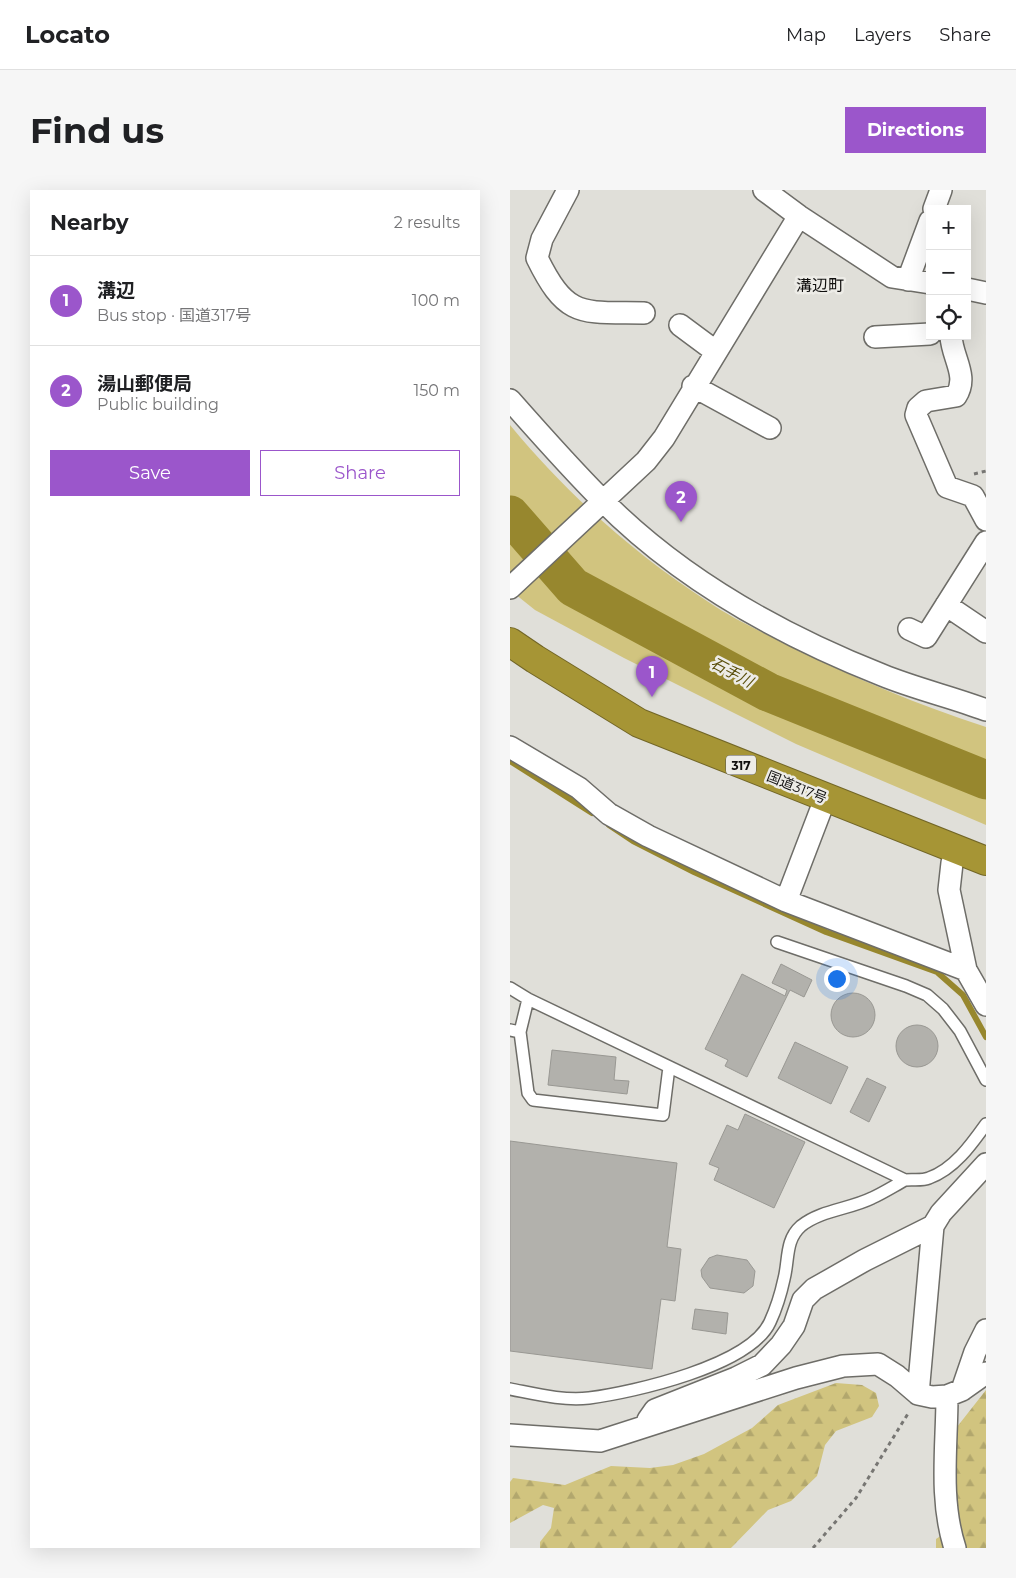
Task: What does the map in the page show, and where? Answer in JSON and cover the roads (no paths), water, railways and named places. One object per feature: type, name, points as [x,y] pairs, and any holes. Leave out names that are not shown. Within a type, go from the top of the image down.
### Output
[{"type":"highway","name":"国道317号","points":[[510,642],[534,659],[639,723],[986,860]]},
{"type":"street","points":[[568,190],[542,239],[536,258],[549,282],[568,304],[586,312],[644,313]]},
{"type":"street","points":[[764,190],[798,216],[892,278],[926,282]]},
{"type":"street","points":[[935,205],[941,190]]},
{"type":"street","points":[[510,588],[646,461],[664,438],[798,216]]},
{"type":"street","points":[[908,280],[926,232]]},
{"type":"street","points":[[971,290],[986,293]]},
{"type":"street","points":[[680,325],[715,351]]},
{"type":"street","points":[[875,336],[926,334]]},
{"type":"street","points":[[952,340],[962,378],[961,388],[956,396],[926,401],[918,408],[916,415],[947,487],[973,496],[986,520]]},
{"type":"street","points":[[694,386],[770,428]]},
{"type":"street","points":[[510,400],[600,504],[715,591],[796,635],[882,675],[986,710]]},
{"type":"street","points":[[909,629],[926,638],[986,542]]},
{"type":"street","points":[[946,605],[986,632]]},
{"type":"street","points":[[510,747],[579,788],[609,814],[648,836],[786,901],[966,970]]},
{"type":"street","points":[[786,901],[825,798]]},
{"type":"street","points":[[958,850],[950,871],[949,890],[966,970],[986,1005]]},
{"type":"street","points":[[918,1394],[933,1226],[941,1212],[986,1164]]},
{"type":"street","points":[[643,1428],[655,1410],[762,1365],[781,1345],[794,1326],[803,1300],[814,1289],[865,1260],[933,1226]]},
{"type":"street","points":[[955,1548],[947,1520],[945,1494],[955,1393],[986,1330]]},
{"type":"street","points":[[510,1435],[600,1441],[796,1378],[843,1366],[878,1364],[897,1376],[918,1394],[932,1397],[955,1393],[986,1373]]},
{"type":"lane","points":[[777,942],[928,995],[943,1009],[960,1031],[986,1080]]},
{"type":"lane","points":[[510,988],[528,999],[905,1180]]},
{"type":"lane","points":[[528,999],[515,1031],[528,1093],[533,1100],[664,1115],[669,1067]]},
{"type":"lane","points":[[510,1389],[558,1398],[588,1398],[662,1382],[709,1368],[739,1352],[761,1338],[770,1322],[785,1277],[788,1250],[794,1235],[801,1226],[818,1216],[871,1199],[905,1180],[928,1179],[950,1166],[970,1146],[986,1124]]},
{"type":"waterway","name":"石手川","points":[[510,515],[573,587],[768,692],[986,780]]},
{"type":"waterway","points":[[510,761],[592,813]]},
{"type":"waterway","points":[[609,825],[633,841],[694,872],[826,932],[937,972],[963,995],[986,1037]]},
{"type":"place","name":"湯山郵便局","points":[[681,522]]},
{"type":"place","name":"溝辺","points":[[652,697]]},
{"type":"district","name":"溝辺町","points":[[820,285]]}]
